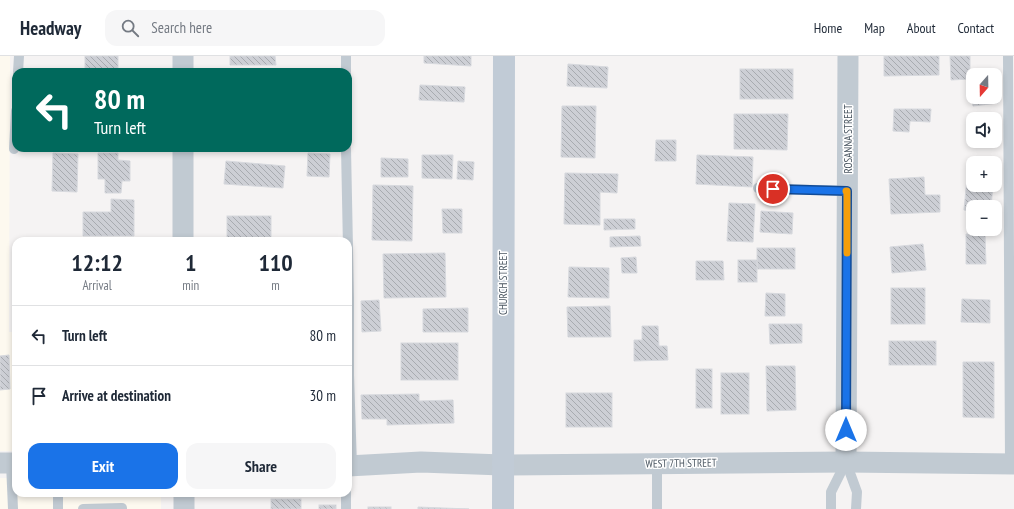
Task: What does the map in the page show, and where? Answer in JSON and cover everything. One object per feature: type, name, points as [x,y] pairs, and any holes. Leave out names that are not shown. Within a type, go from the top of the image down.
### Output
[{"type":"street","points":[[183,56],[183,68]]},
{"type":"street","name":"CHURCH STREET","points":[[503,509],[504,56]]},
{"type":"street","name":"ROSANNA STREET","points":[[846,462],[848,56]]},
{"type":"street","points":[[183,152],[183,237]]},
{"type":"street","name":"WEST 7TH STREET","points":[[352,466],[421,462],[502,465],[846,462],[1012,464]]},
{"type":"street","points":[[184,497],[184,509]]},
{"type":"lane","points":[[18,68],[19,56]]},
{"type":"lane","points":[[346,56],[346,68]]},
{"type":"lane","points":[[1008,56],[1012,464]]},
{"type":"lane","points":[[346,152],[348,237]]},
{"type":"lane","points":[[758,188],[847,191]]},
{"type":"lane","name":"ROSANNA STREET","points":[[831,509],[831,492],[846,462]]},
{"type":"lane","name":"ROSANNA STREET","points":[[846,462],[856,492],[856,509]]},
{"type":"lane","points":[[9,463],[13,509]]},
{"type":"lane","points":[[656,509],[657,464]]},
{"type":"lane","points":[[58,497],[58,509]]},
{"type":"lane","points":[[346,497],[346,509]]},
{"type":"lane","points":[[83,509],[122,509]]},
{"type":"shaded area","points":[[0,56],[10,56],[9,332],[12,332],[12,451],[0,451]]},
{"type":"shaded area","points":[[0,478],[12,478],[12,497],[161,497],[161,509],[0,509]]},
{"type":"building","points":[[85,56],[118,56],[118,68],[85,68]]},
{"type":"building","points":[[230,56],[275,56],[276,65],[230,65]]},
{"type":"building","points":[[424,56],[471,56],[471,66],[424,63]]},
{"type":"building","points":[[884,56],[939,56],[939,75],[884,76]]},
{"type":"building","points":[[950,56],[970,56],[970,68],[966,68],[966,79],[951,80]]},
{"type":"building","points":[[568,64],[608,67],[607,88],[567,86]]},
{"type":"building","points":[[740,69],[793,69],[793,99],[740,99]]},
{"type":"building","points":[[420,85],[465,87],[464,102],[419,100]]},
{"type":"building","points":[[973,104],[990,104],[973,106]]},
{"type":"building","points":[[562,106],[596,106],[595,158],[561,157]]},
{"type":"building","points":[[894,109],[931,109],[930,122],[910,121],[909,132],[893,131]]},
{"type":"building","points":[[734,114],[788,114],[787,150],[734,149]]},
{"type":"building","points":[[656,140],[676,140],[676,161],[655,161]]},
{"type":"building","points":[[53,153],[78,154],[77,192],[52,191]]},
{"type":"building","points":[[98,153],[118,153],[118,160],[130,161],[130,181],[122,181],[121,193],[105,193],[105,179],[98,179]]},
{"type":"building","points":[[308,153],[330,154],[329,177],[307,176]]},
{"type":"building","points":[[422,155],[453,155],[452,179],[422,178]]},
{"type":"building","points":[[697,155],[753,157],[752,187],[696,184]]},
{"type":"building","points":[[381,158],[408,159],[408,177],[381,177]]},
{"type":"building","points":[[226,161],[285,166],[283,188],[224,184]]},
{"type":"building","points":[[458,161],[474,162],[473,180],[457,179]]},
{"type":"building","points":[[565,173],[618,174],[617,193],[600,192],[600,225],[564,224]]},
{"type":"building","points":[[924,177],[925,195],[940,195],[940,212],[891,214],[889,179]]},
{"type":"building","points":[[373,185],[413,186],[412,241],[372,240]]},
{"type":"building","points":[[966,188],[966,192],[992,192],[992,200],[966,200],[966,210],[964,210]]},
{"type":"building","points":[[111,199],[134,200],[134,236],[83,236],[83,212],[111,212]]},
{"type":"building","points":[[729,203],[755,204],[753,242],[727,241]]},
{"type":"building","points":[[442,209],[462,209],[462,233],[443,233]]},
{"type":"building","points":[[761,211],[793,213],[792,234],[760,232]]},
{"type":"building","points":[[227,216],[271,216],[271,237],[227,237]]},
{"type":"building","points":[[604,219],[635,219],[635,229],[604,230]]},
{"type":"building","points":[[640,236],[641,246],[610,247],[610,237]]},
{"type":"building","points":[[966,236],[985,236],[986,264],[966,264]]},
{"type":"building","points":[[923,244],[926,270],[892,273],[890,247]]},
{"type":"building","points":[[757,248],[795,248],[795,269],[757,269]]},
{"type":"building","points":[[445,253],[446,297],[384,298],[383,254]]},
{"type":"building","points":[[636,257],[637,273],[622,273],[621,258]]},
{"type":"building","points":[[738,260],[757,260],[757,282],[738,282]]},
{"type":"building","points":[[696,261],[723,261],[724,280],[696,280]]},
{"type":"building","points":[[569,267],[609,268],[609,298],[568,297]]},
{"type":"building","points":[[891,288],[925,288],[925,324],[891,324]]},
{"type":"building","points":[[766,293],[785,294],[785,316],[765,316]]},
{"type":"building","points":[[962,299],[990,300],[990,323],[961,322]]},
{"type":"building","points":[[379,300],[381,331],[362,332],[361,301]]},
{"type":"building","points":[[610,306],[611,337],[568,337],[567,307]]},
{"type":"building","points":[[468,308],[468,332],[423,332],[423,309]]},
{"type":"building","points":[[769,324],[802,324],[802,343],[770,344]]},
{"type":"building","points":[[642,326],[658,326],[659,346],[667,346],[668,360],[634,361],[634,340],[642,340]]},
{"type":"building","points":[[889,341],[936,341],[936,365],[889,365]]},
{"type":"building","points":[[401,343],[458,343],[458,380],[401,380]]},
{"type":"building","points":[[9,355],[10,389],[0,390],[0,356]]},
{"type":"building","points":[[963,362],[994,362],[994,418],[963,417]]},
{"type":"building","points":[[766,366],[795,366],[796,410],[767,411]]},
{"type":"building","points":[[696,369],[712,369],[712,408],[696,408]]},
{"type":"building","points":[[721,373],[749,373],[749,414],[721,414]]},
{"type":"building","points":[[566,393],[612,393],[612,427],[566,427]]},
{"type":"building","points":[[419,394],[419,401],[453,400],[454,423],[387,425],[387,419],[362,419],[361,395]]},
{"type":"building","points":[[271,499],[301,499],[301,509],[271,509]]},
{"type":"building","points":[[319,505],[336,505],[336,509],[319,509]]},
{"type":"building","points":[[368,507],[391,507],[391,509],[368,509]]},
{"type":"building","points":[[418,507],[469,509],[418,509]]},
{"type":"slow traffic","points":[[846,191],[847,253]]},
{"type":"route","points":[[773,189],[847,191],[846,430]]}]
